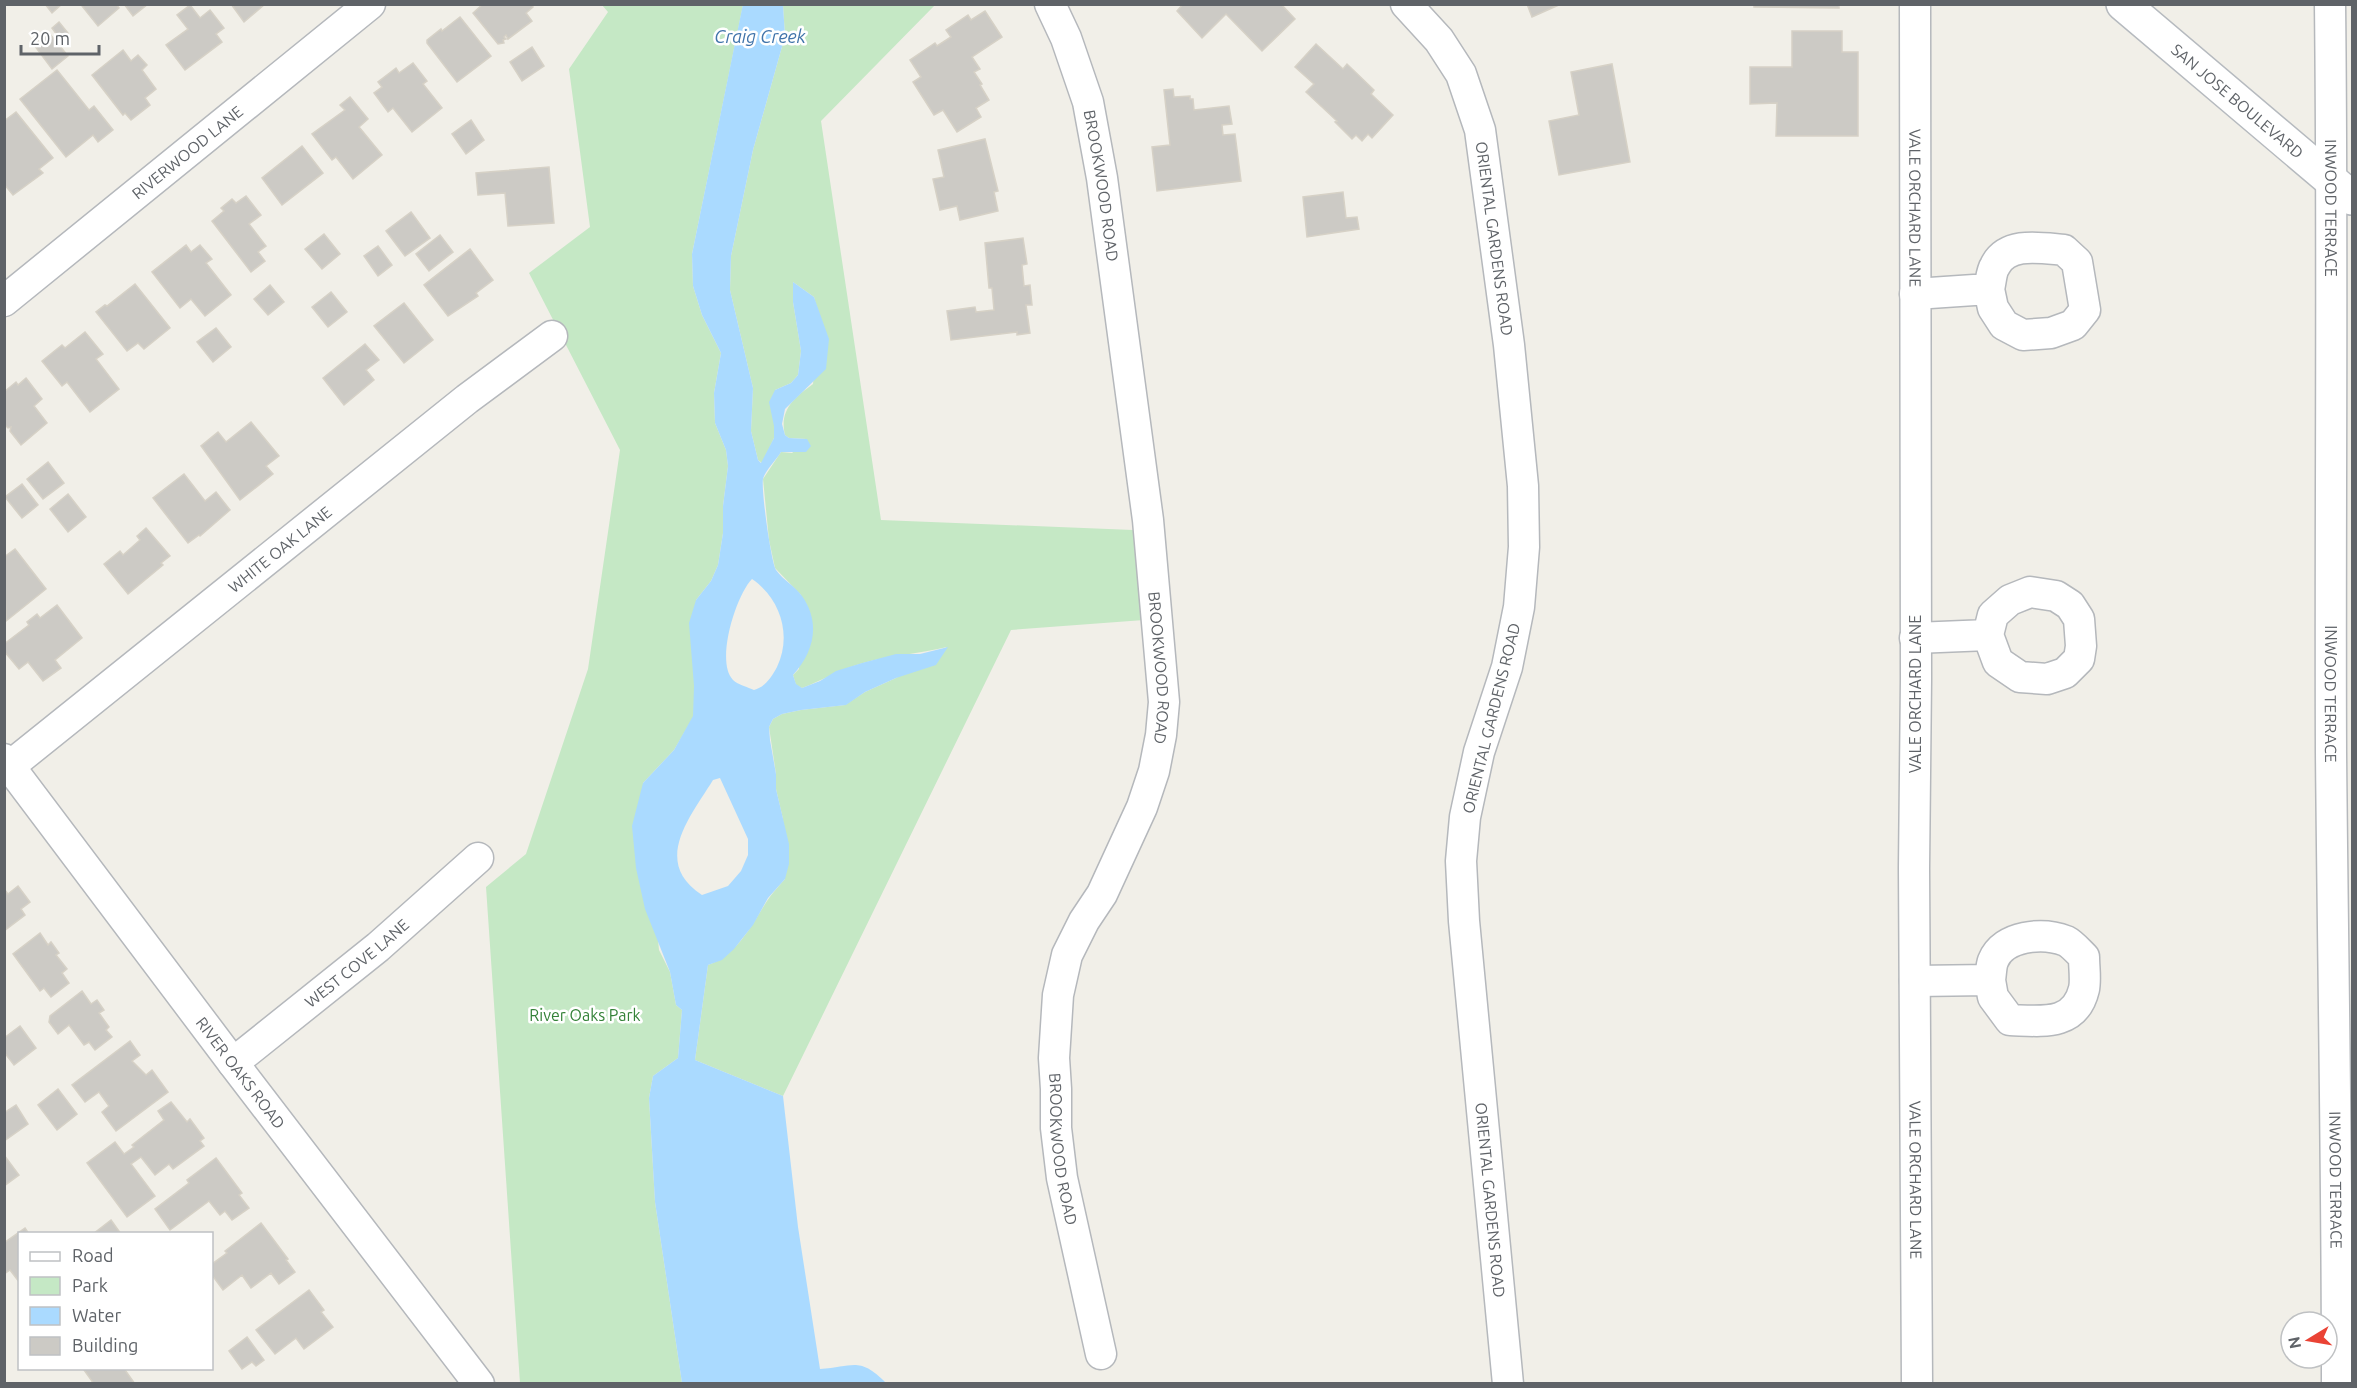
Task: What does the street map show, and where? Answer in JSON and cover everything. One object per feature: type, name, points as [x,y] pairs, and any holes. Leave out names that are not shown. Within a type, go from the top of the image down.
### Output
[{"type":"street","name":"RIVERWOOD LANE","points":[[4,301],[370,4]]},
{"type":"street","name":"BROOKWOOD ROAD","points":[[1050,4],[1066,38],[1088,102],[1102,178],[1148,520],[1164,702],[1155,762],[1142,807],[1102,894],[1084,921],[1067,955],[1059,995],[1054,1058],[1056,1128],[1062,1178],[1101,1354]]},
{"type":"street","name":"ORIENTAL GARDENS ROAD","points":[[1406,4],[1439,40],[1461,74],[1480,130],[1509,345],[1523,486],[1524,547],[1519,607],[1507,667],[1479,752],[1465,817],[1461,861],[1466,945],[1508,1383]]},
{"type":"street","name":"VALE ORCHARD LANE","points":[[1915,4],[1917,1383]]},
{"type":"street","name":"SAN JOSE BOULEVARD","points":[[2123,4],[2342,189]]},
{"type":"street","name":"INWOOD TERRACE","points":[[2330,4],[2342,189],[2331,755],[2337,1141],[2337,1383]]},
{"type":"street","points":[[1915,294],[1989,289]]},
{"type":"street","name":"WHITE OAK LANE","points":[[7,763],[467,399],[552,336]]},
{"type":"street","points":[[1915,638],[1988,635]]},
{"type":"street","name":"RIVER OAKS ROAD","points":[[7,763],[233,1063],[479,1383]]},
{"type":"street","name":"WEST COVE LANE","points":[[233,1063],[378,946],[478,858]]},
{"type":"street","points":[[1915,981],[1990,980]]},
{"type":"green space","name":"River Oaks Park","points":[[602,5],[743,5],[692,254],[693,286],[702,315],[721,353],[714,393],[715,423],[726,450],[728,466],[723,506],[723,533],[718,565],[711,581],[696,600],[694,716],[674,750],[643,783],[659,950],[670,972],[676,1005],[682,1010],[678,1058],[653,1076],[649,1098],[655,1202],[682,1383],[520,1383],[486,887],[526,854],[588,669],[620,450],[529,273],[590,227],[569,69],[608,12]]},
{"type":"green space","points":[[783,5],[935,5],[821,121],[881,520],[1133,530],[1144,620],[1011,630],[783,1096],[695,1060],[708,965],[736,947],[769,898],[785,879],[783,819],[776,789],[769,727],[773,719],[782,714],[845,705],[947,647],[863,663],[802,688],[796,685],[793,675],[799,669],[801,595],[775,568],[769,540],[763,479],[781,452],[792,453],[807,439],[789,438],[785,435],[784,418],[794,400],[813,384],[819,315],[814,297],[793,282],[793,302],[801,351],[798,375],[791,383],[775,390],[774,438],[762,463],[758,460],[751,431],[753,388],[730,290],[731,256],[753,150],[785,36]]},
{"type":"water","name":"Craig Creek","points":[[743,4],[783,5],[785,36],[753,150],[731,256],[730,290],[753,388],[751,431],[758,460],[761,463],[774,438],[769,402],[775,390],[791,383],[798,375],[801,351],[793,302],[793,282],[814,297],[829,339],[826,369],[785,409],[782,424],[785,435],[789,438],[807,439],[811,446],[806,452],[781,452],[763,479],[767,525],[776,570],[802,596],[812,616],[810,647],[793,675],[796,684],[802,688],[836,671],[862,663],[896,654],[920,654],[948,647],[936,665],[896,678],[865,692],[846,705],[801,710],[782,714],[773,719],[769,727],[770,740],[776,774],[776,789],[789,844],[789,864],[785,879],[768,898],[753,925],[734,949],[722,960],[708,965],[695,1060],[783,1096],[798,1227],[820,1369],[849,1365],[862,1366],[886,1383],[682,1383],[655,1202],[649,1098],[653,1076],[678,1058],[682,1010],[676,1005],[670,972],[645,909],[636,868],[632,826],[643,783],[674,750],[693,716],[694,686],[689,623],[696,600],[711,581],[718,565],[723,533],[723,506],[728,466],[726,450],[715,423],[714,393],[721,353],[702,315],[693,286],[692,254]],"holes":[[[752,579],[762,587],[777,607],[783,631],[783,643],[777,667],[767,682],[754,690],[733,680],[728,671],[726,659],[734,613]],[[720,778],[748,839],[748,855],[741,871],[728,886],[702,895],[687,882],[679,868],[677,854],[686,824],[713,780]]]},
{"type":"building","points":[[45,4],[62,4],[52,13]]},
{"type":"building","points":[[85,4],[116,4],[119,8],[98,26],[82,6]]},
{"type":"building","points":[[124,4],[148,4],[133,16]]},
{"type":"building","points":[[231,4],[265,4],[244,22]]},
{"type":"building","points":[[483,4],[532,4],[533,7],[526,13],[532,21],[508,39],[506,35],[504,43],[498,44],[473,13]]},
{"type":"building","points":[[1183,4],[1281,4],[1295,19],[1262,51],[1226,14],[1202,38],[1177,11]]},
{"type":"building","points":[[1527,4],[1561,4],[1532,17]]},
{"type":"building","points":[[1754,4],[1839,4],[1839,8],[1754,7]]},
{"type":"building","points":[[190,5],[200,18],[210,10],[224,28],[216,34],[222,42],[185,70],[166,45],[188,29],[177,15]]},
{"type":"building","points":[[985,11],[1002,37],[972,57],[980,69],[974,72],[989,100],[976,108],[981,117],[957,132],[943,110],[934,115],[913,82],[921,77],[910,60],[935,43],[937,46],[951,37],[946,30],[968,15],[971,20]]},
{"type":"building","points":[[460,17],[491,56],[457,82],[427,40]]},
{"type":"building","points":[[59,22],[68,33],[60,39],[52,28]]},
{"type":"building","points":[[1792,31],[1842,31],[1842,52],[1858,52],[1858,136],[1776,136],[1777,103],[1750,104],[1750,67],[1792,67]]},
{"type":"building","points":[[49,33],[68,56],[52,69],[34,45]]},
{"type":"building","points":[[1316,44],[1343,69],[1347,64],[1374,90],[1371,94],[1393,115],[1372,138],[1368,134],[1362,141],[1356,135],[1352,139],[1335,122],[1337,121],[1306,92],[1314,84],[1295,67]]},
{"type":"building","points":[[532,47],[544,66],[522,81],[510,62]]},
{"type":"building","points":[[123,50],[131,61],[138,55],[147,65],[142,70],[156,89],[145,98],[150,105],[131,120],[125,113],[123,115],[92,75]]},
{"type":"building","points":[[413,63],[427,81],[423,84],[442,108],[412,132],[393,108],[388,112],[374,93],[382,87],[378,82],[396,68],[399,73]]},
{"type":"building","points":[[1612,64],[1630,162],[1559,175],[1549,121],[1579,115],[1571,72]]},
{"type":"building","points":[[57,70],[89,110],[94,106],[113,130],[98,142],[93,135],[66,157],[20,99]]},
{"type":"building","points":[[1173,89],[1174,97],[1190,96],[1190,99],[1193,99],[1194,110],[1229,106],[1232,124],[1222,125],[1223,135],[1235,134],[1241,181],[1157,191],[1152,147],[1170,145],[1164,90]]},
{"type":"building","points":[[350,97],[368,119],[359,127],[382,155],[353,179],[336,157],[332,160],[312,134],[345,110],[340,105]]},
{"type":"building","points":[[16,112],[53,158],[39,169],[43,173],[13,195],[4,184],[4,121]]},
{"type":"building","points":[[471,120],[484,140],[466,154],[452,134]]},
{"type":"building","points":[[985,139],[998,191],[994,192],[998,211],[960,220],[957,206],[940,210],[933,179],[944,177],[938,150]]},
{"type":"building","points":[[302,146],[323,173],[282,205],[262,178]]},
{"type":"building","points":[[549,167],[554,223],[508,226],[505,193],[478,195],[476,173]]},
{"type":"building","points":[[1343,192],[1346,218],[1357,217],[1359,229],[1307,237],[1303,197]]},
{"type":"building","points":[[246,196],[261,215],[249,224],[266,246],[258,252],[265,261],[251,272],[212,221],[224,211],[221,208],[232,199],[236,203]]},
{"type":"building","points":[[411,212],[430,238],[405,256],[386,231]]},
{"type":"building","points":[[324,234],[340,254],[322,269],[305,249]]},
{"type":"building","points":[[440,235],[453,252],[429,271],[416,254]]},
{"type":"building","points":[[1023,238],[1027,264],[1022,265],[1024,286],[1030,285],[1032,305],[1026,305],[1030,333],[1017,335],[1017,332],[951,340],[947,311],[975,307],[976,312],[994,310],[992,288],[989,288],[985,243]]},
{"type":"building","points":[[186,245],[191,252],[200,245],[212,259],[206,263],[231,295],[205,316],[191,299],[180,308],[152,272]]},
{"type":"building","points":[[378,246],[392,265],[378,276],[364,256]]},
{"type":"building","points":[[470,249],[493,280],[476,293],[478,296],[448,316],[424,285]]},
{"type":"building","points":[[135,284],[170,328],[144,349],[138,343],[127,351],[96,312]]},
{"type":"building","points":[[270,285],[284,302],[268,315],[254,299]]},
{"type":"building","points":[[331,292],[347,312],[328,327],[312,307]]},
{"type":"building","points":[[404,303],[433,340],[404,363],[374,326]]},
{"type":"building","points":[[216,328],[231,347],[213,362],[197,342]]},
{"type":"building","points":[[85,332],[103,354],[96,359],[119,389],[90,412],[67,382],[62,386],[42,361],[62,345],[65,348]]},
{"type":"building","points":[[365,344],[379,360],[366,370],[374,380],[344,405],[323,378]]},
{"type":"building","points":[[26,378],[42,399],[34,406],[47,423],[21,445],[10,431],[11,427],[8,428],[4,424],[4,392],[16,382],[18,385]]},
{"type":"building","points":[[251,422],[279,456],[266,466],[273,474],[240,500],[201,446],[218,432],[226,442]]},
{"type":"building","points":[[48,462],[64,483],[43,499],[27,479]]},
{"type":"building","points":[[184,474],[205,501],[216,492],[230,510],[200,536],[188,543],[153,498]]},
{"type":"building","points":[[22,484],[38,505],[22,518],[5,497]]},
{"type":"building","points":[[68,494],[86,517],[68,532],[50,509]]},
{"type":"building","points":[[146,528],[170,556],[161,563],[163,565],[128,594],[104,564],[120,551],[123,555],[140,540],[137,536]]},
{"type":"building","points":[[15,549],[46,589],[6,621],[4,557]]},
{"type":"building","points":[[57,605],[82,638],[55,660],[61,668],[43,681],[28,662],[19,669],[4,651],[4,644],[29,625],[27,622],[37,614],[40,618]]},
{"type":"building","points":[[18,886],[30,902],[21,909],[25,915],[4,931],[4,889],[8,894]]},
{"type":"building","points":[[40,933],[48,945],[51,942],[59,953],[56,955],[67,969],[62,973],[69,983],[51,997],[44,988],[40,991],[13,954]]},
{"type":"building","points":[[82,991],[91,1004],[97,1000],[104,1010],[99,1013],[109,1027],[106,1030],[112,1037],[95,1050],[89,1042],[84,1045],[69,1025],[58,1034],[49,1022],[50,1016]]},
{"type":"building","points":[[20,1026],[36,1048],[14,1065],[4,1052],[4,1038]]},
{"type":"building","points":[[130,1041],[140,1055],[132,1061],[146,1075],[152,1070],[168,1092],[116,1131],[102,1112],[109,1106],[99,1092],[85,1102],[72,1085]]},
{"type":"building","points":[[58,1089],[77,1114],[57,1130],[38,1105]]},
{"type":"building","points":[[171,1102],[187,1122],[190,1119],[204,1138],[200,1141],[204,1146],[173,1169],[169,1164],[155,1175],[141,1157],[131,1164],[155,1196],[127,1217],[87,1163],[115,1142],[124,1154],[134,1147],[132,1145],[164,1120],[158,1111]]},
{"type":"building","points":[[16,1105],[28,1124],[4,1141],[4,1113]]},
{"type":"building","points":[[4,1155],[19,1175],[4,1186]]},
{"type":"building","points":[[216,1158],[242,1193],[239,1195],[249,1208],[232,1220],[225,1211],[220,1215],[209,1201],[170,1230],[155,1209],[189,1183],[187,1180]]},
{"type":"building","points":[[111,1220],[120,1232],[96,1232]]},
{"type":"building","points":[[261,1223],[295,1272],[279,1284],[271,1273],[251,1288],[242,1275],[223,1290],[213,1276],[213,1263],[227,1253],[225,1251]]},
{"type":"building","points":[[18,1233],[18,1280],[10,1270],[4,1274],[4,1243]]},
{"type":"building","points":[[309,1290],[324,1310],[321,1312],[333,1327],[304,1349],[296,1338],[275,1354],[256,1330]]},
{"type":"building","points":[[247,1337],[264,1360],[256,1366],[252,1362],[242,1369],[229,1351]]},
{"type":"building","points":[[84,1370],[125,1370],[135,1384],[94,1384]]}]
